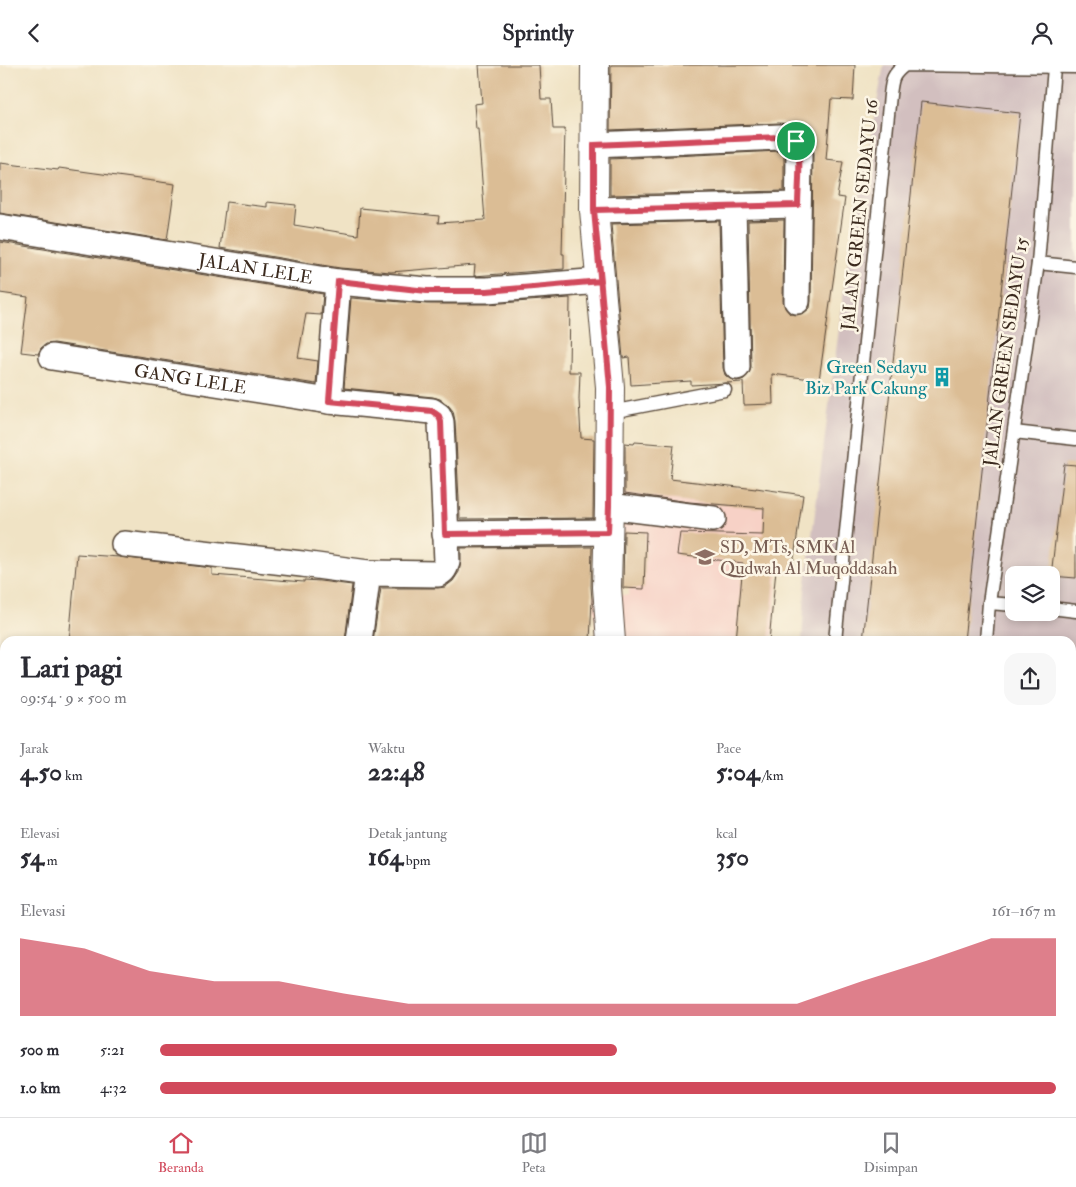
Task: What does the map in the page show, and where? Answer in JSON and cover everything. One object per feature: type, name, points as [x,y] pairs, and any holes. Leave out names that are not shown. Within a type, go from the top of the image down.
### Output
[{"type":"street","points":[[595,65],[594,210],[611,412],[607,587],[611,636]]},
{"type":"street","points":[[594,145],[780,137],[796,141],[799,156],[797,301]]},
{"type":"street","points":[[594,210],[798,205]]},
{"type":"street","points":[[733,207],[737,367]]},
{"type":"street","name":"JALAN LELE","points":[[0,227],[338,281],[427,291],[487,291],[601,281]]},
{"type":"street","points":[[329,401],[338,281]]},
{"type":"street","name":"GANG LELE","points":[[52,357],[329,401],[432,411],[439,416],[441,422],[445,534]]},
{"type":"street","points":[[124,544],[368,573],[438,574],[445,569],[447,562],[445,534],[609,519],[713,519]]},
{"type":"street","points":[[360,636],[368,573]]},
{"type":"lane","name":"JALAN GREEN SEDAYU 16","points":[[836,636],[891,85],[895,73],[905,65],[1054,67]]},
{"type":"lane","points":[[1054,67],[1076,67]]},
{"type":"lane","name":"JALAN GREEN SEDAYU 15","points":[[987,636],[1038,263],[1054,67]]},
{"type":"lane","points":[[1038,263],[1076,267]]},
{"type":"lane","points":[[611,412],[725,390]]},
{"type":"lane","points":[[1014,432],[1076,439]]},
{"type":"lane","points":[[990,603],[1005,604]]},
{"type":"lane","points":[[1060,609],[1076,611]]},
{"type":"shaded area","points":[[884,65],[1076,65],[1076,636],[802,636],[805,589],[849,252]]},
{"type":"shaded area","name":"SD, MTs, SMK Al Qudwah Al Muqoddasah","points":[[595,478],[736,490],[787,498],[777,578],[772,636],[596,636],[594,595],[629,595],[630,536],[591,535]]},
{"type":"building","points":[[479,65],[539,65],[541,99],[551,99],[553,129],[565,129],[562,254],[564,254],[564,269],[474,276],[475,265],[391,272],[340,268],[220,248],[226,202],[267,207],[267,202],[296,205],[294,225],[358,235],[360,208],[439,216],[438,223],[485,220],[478,129],[476,129],[474,104],[482,103]]},
{"type":"building","points":[[611,65],[855,65],[853,100],[831,99],[826,160],[843,162],[837,197],[845,198],[819,380],[772,374],[773,404],[744,405],[743,382],[691,385],[691,381],[631,385],[629,357],[623,358],[611,224],[719,221],[723,368],[725,375],[730,379],[737,381],[744,379],[749,374],[751,367],[748,221],[784,220],[783,301],[785,308],[790,314],[804,313],[810,308],[811,301],[813,155],[809,135],[802,128],[791,124],[610,130]]},
{"type":"building","name":"Green Sedayu Biz Park Cakung","points":[[921,102],[1020,113],[965,636],[864,636]]},
{"type":"building","points":[[784,152],[784,191],[610,195],[610,159]]},
{"type":"building","points":[[0,163],[58,170],[59,168],[175,184],[167,240],[0,213]]},
{"type":"building","points":[[0,242],[323,294],[321,315],[306,314],[298,358],[318,361],[316,384],[54,343],[46,344],[38,354],[21,352],[28,297],[0,293]]},
{"type":"building","points":[[351,298],[427,304],[488,304],[570,298],[569,372],[580,372],[581,438],[594,439],[593,518],[460,519],[455,421],[453,411],[448,405],[440,399],[433,397],[344,388]]},
{"type":"building","points":[[635,442],[674,445],[670,479],[803,495],[792,572],[776,570],[769,636],[736,636],[743,563],[677,555],[680,533],[763,535],[764,508],[689,502],[625,493],[625,443],[634,444]]},
{"type":"building","points":[[1064,464],[1076,465],[1076,578],[1060,577],[1060,566],[1052,566]]},
{"type":"building","points":[[624,531],[646,532],[644,589],[623,588]]},
{"type":"building","points":[[592,547],[590,636],[374,636],[381,588],[445,587],[453,581],[459,572],[461,548]]},
{"type":"building","points":[[77,554],[212,568],[212,575],[304,582],[304,580],[320,581],[352,585],[346,636],[69,636]]},
{"type":"place","name":"Green Sedayu Biz Park Cakung","points":[[942,377]]},
{"type":"place","name":"SD, MTs, SMK Al Qudwah Al Muqoddasah","points":[[705,557]]},
{"type":"route","points":[[796,141],[780,137],[594,145],[594,210],[601,281],[487,291],[427,291],[338,281],[329,401],[432,411],[439,416],[441,422],[445,534],[608,532],[610,387],[601,281],[594,210],[798,205],[799,156],[796,141]]}]
